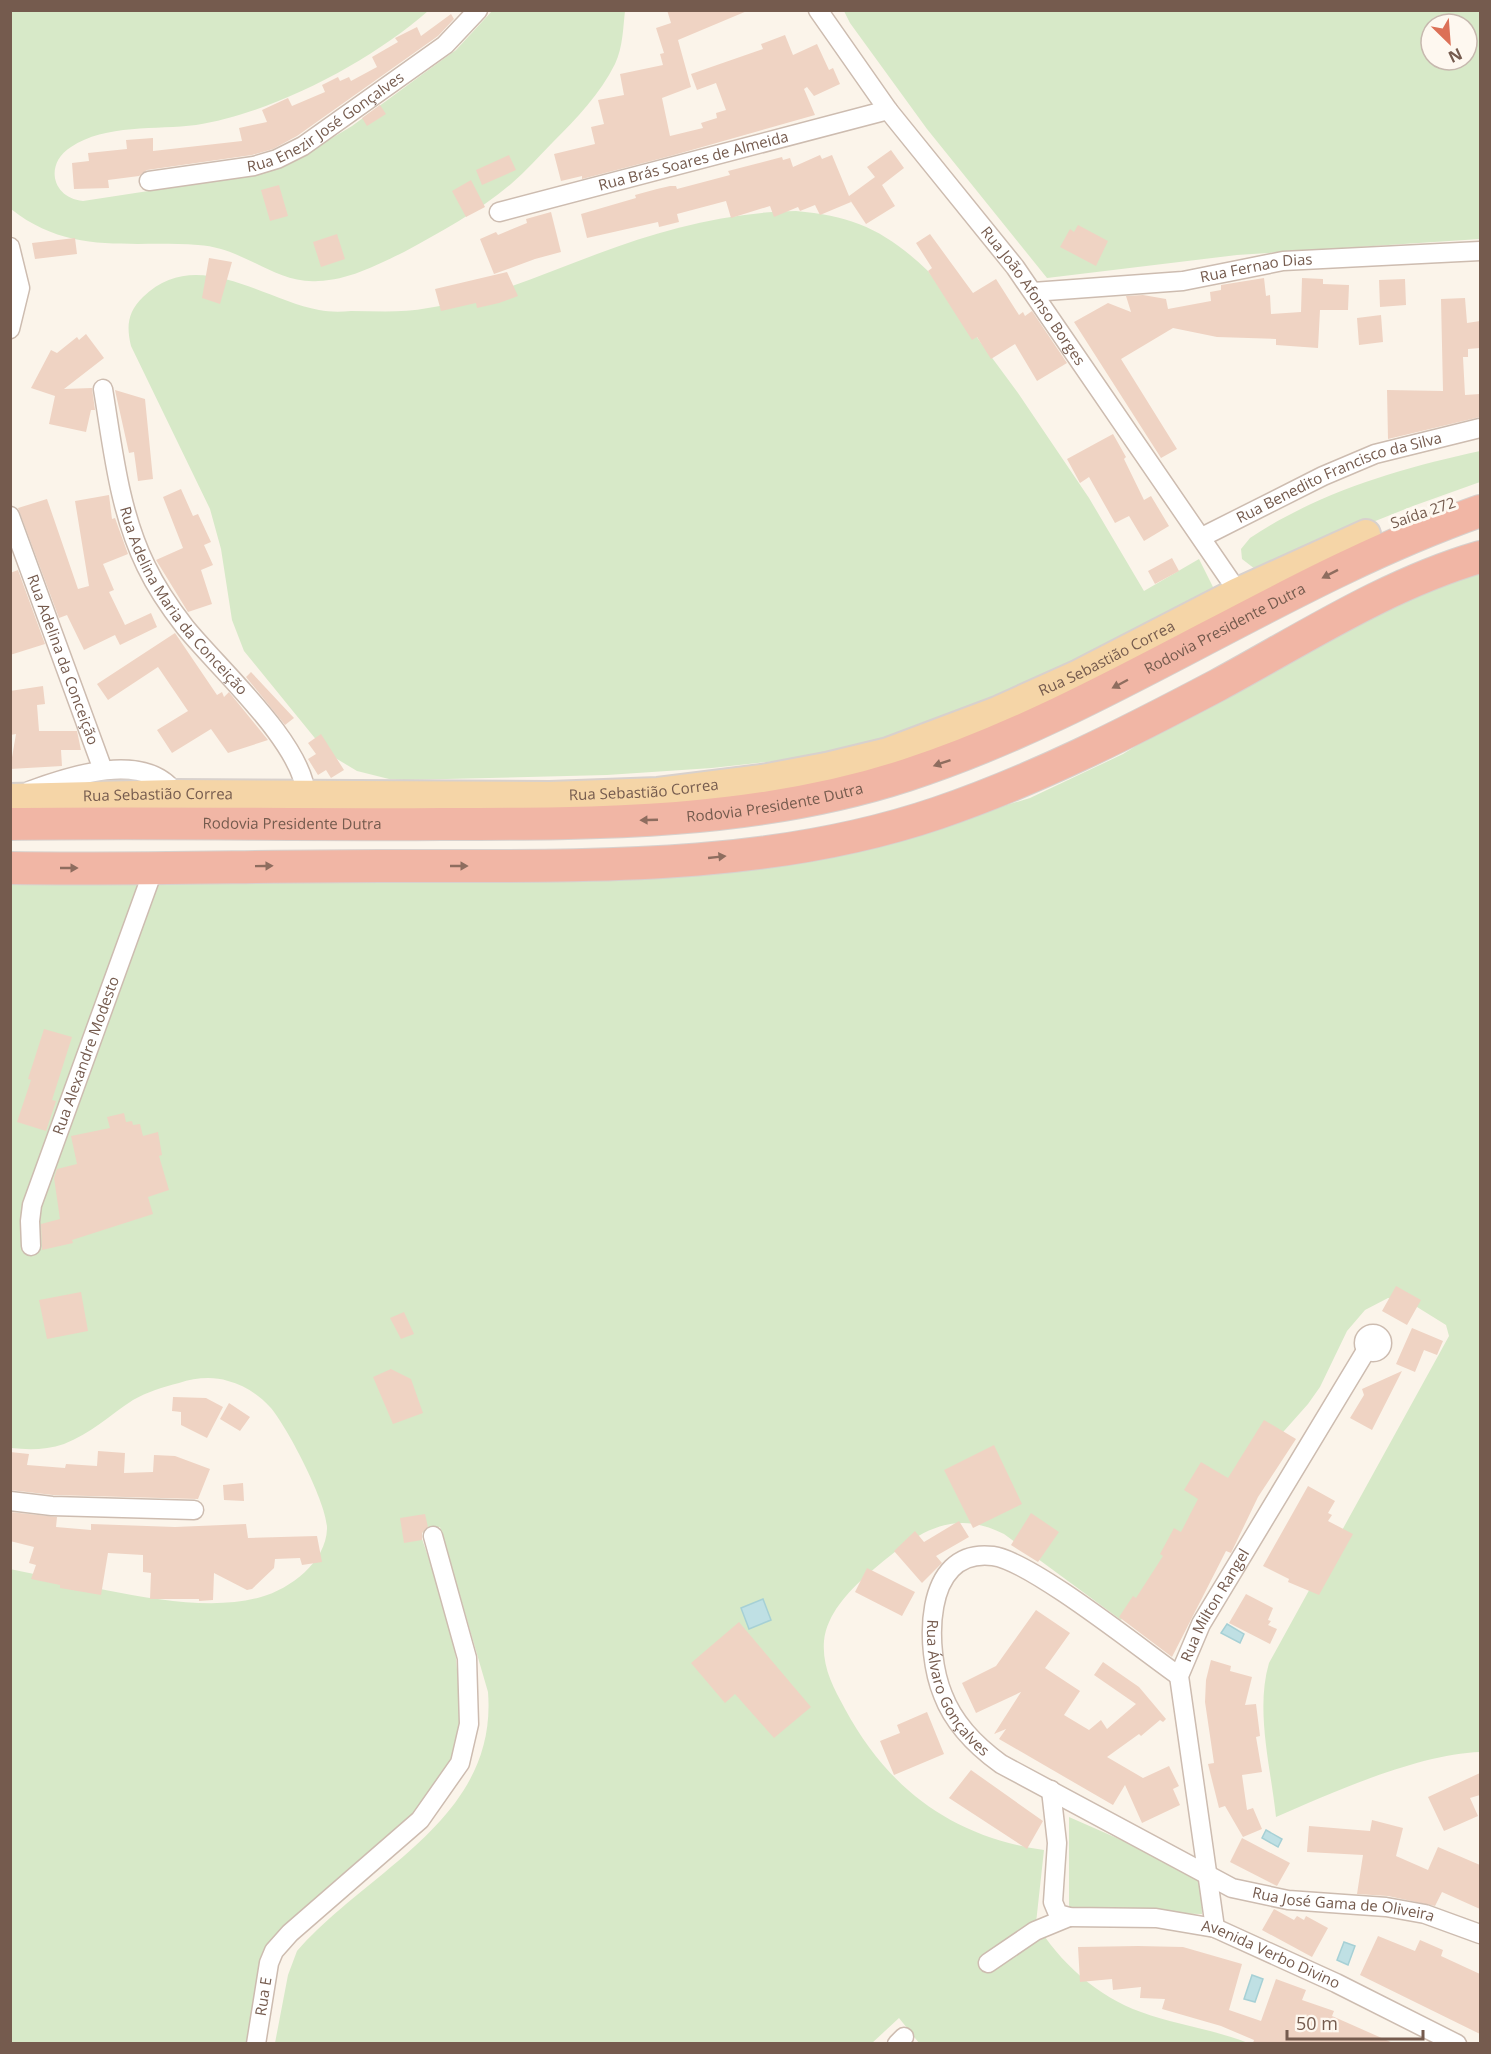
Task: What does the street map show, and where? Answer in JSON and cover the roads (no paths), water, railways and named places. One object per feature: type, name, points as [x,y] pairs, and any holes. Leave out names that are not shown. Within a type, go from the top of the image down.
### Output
[{"type":"highway","name":"Saída 272","points":[[1366,534],[1480,494]]},
{"type":"highway","name":"Rodovia Presidente Dutra","points":[[10,824],[588,823],[680,819],[811,802],[906,775],[968,754],[1107,691],[1359,559],[1480,511]]},
{"type":"highway","points":[[10,868],[654,863],[778,850],[867,833],[934,814],[1084,754],[1219,684],[1299,639],[1427,576],[1480,557]]},
{"type":"main road","name":"Rua Sebastião Correa","points":[[10,798],[176,795],[550,796],[658,792],[826,768],[888,752],[997,711],[1089,668],[1238,592],[1366,534]]},
{"type":"street","name":"Rua Enezir José Gonçalves","points":[[149,181],[254,166],[277,159],[303,146],[445,45],[477,10]]},
{"type":"street","name":"Rua João Afonso Borges","points":[[818,10],[888,110],[1033,292],[1238,592]]},
{"type":"street","name":"Rua Brás Soares de Almeida","points":[[499,212],[888,110]]},
{"type":"street","points":[[10,247],[20,288],[10,330]]},
{"type":"street","name":"Rua Fernao Dias","points":[[1033,292],[1183,281],[1283,261],[1480,250]]},
{"type":"street","name":"Rua Adelina Maria da Conceição","points":[[103,389],[128,522],[146,567],[186,628],[271,726],[304,781],[306,796]]},
{"type":"street","name":"Rua Benedito Francisco da Silva","points":[[1202,537],[1323,476],[1375,454],[1480,428]]},
{"type":"street","name":"Rua Adelina da Conceição","points":[[10,516],[81,714],[104,770]]},
{"type":"street","points":[[10,798],[54,781],[104,770],[128,770],[153,775],[166,783],[176,795]]},
{"type":"street","name":"Rua Alexandre Modesto","points":[[31,1246],[32,1205],[154,868]]},
{"type":"street","name":"Rua Milton Rangel","points":[[1215,1928],[1179,1676],[1201,1624],[1366,1349]]},
{"type":"street","points":[[10,1501],[52,1506],[194,1510]]},
{"type":"street","name":"Rua E","points":[[256,2043],[274,1951],[290,1933],[420,1820],[460,1763],[469,1724],[470,1691],[467,1658],[433,1536]]},
{"type":"street","name":"Rua Álvaro Gonçalves","points":[[1179,1676],[1058,1590],[1011,1561],[996,1556],[976,1556],[951,1569],[937,1589],[932,1622],[933,1658],[943,1696],[962,1728],[985,1753],[1208,1875]]},
{"type":"street","points":[[1051,1790],[1057,1821],[1053,1902],[1058,1914],[1069,1917]]},
{"type":"street","name":"Rua José Gama de Oliveira","points":[[1208,1875],[1232,1888],[1254,1895],[1288,1900],[1386,1907],[1425,1914],[1480,1934]]},
{"type":"street","points":[[988,1963],[1035,1931],[1069,1917]]},
{"type":"street","name":"Avenida Verbo Divino","points":[[1069,1917],[1156,1918],[1215,1928],[1336,1983],[1440,2039],[1457,2043]]},
{"type":"water","points":[[763,1599],[771,1620],[749,1629],[741,1608]]},
{"type":"water","points":[[1227,1624],[1244,1634],[1240,1643],[1221,1633]]},
{"type":"water","points":[[1266,1830],[1282,1839],[1278,1847],[1262,1838]]},
{"type":"water","points":[[1344,1942],[1355,1946],[1348,1965],[1337,1960]]},
{"type":"water","points":[[1252,1975],[1263,1979],[1255,2002],[1244,1999]]}]
